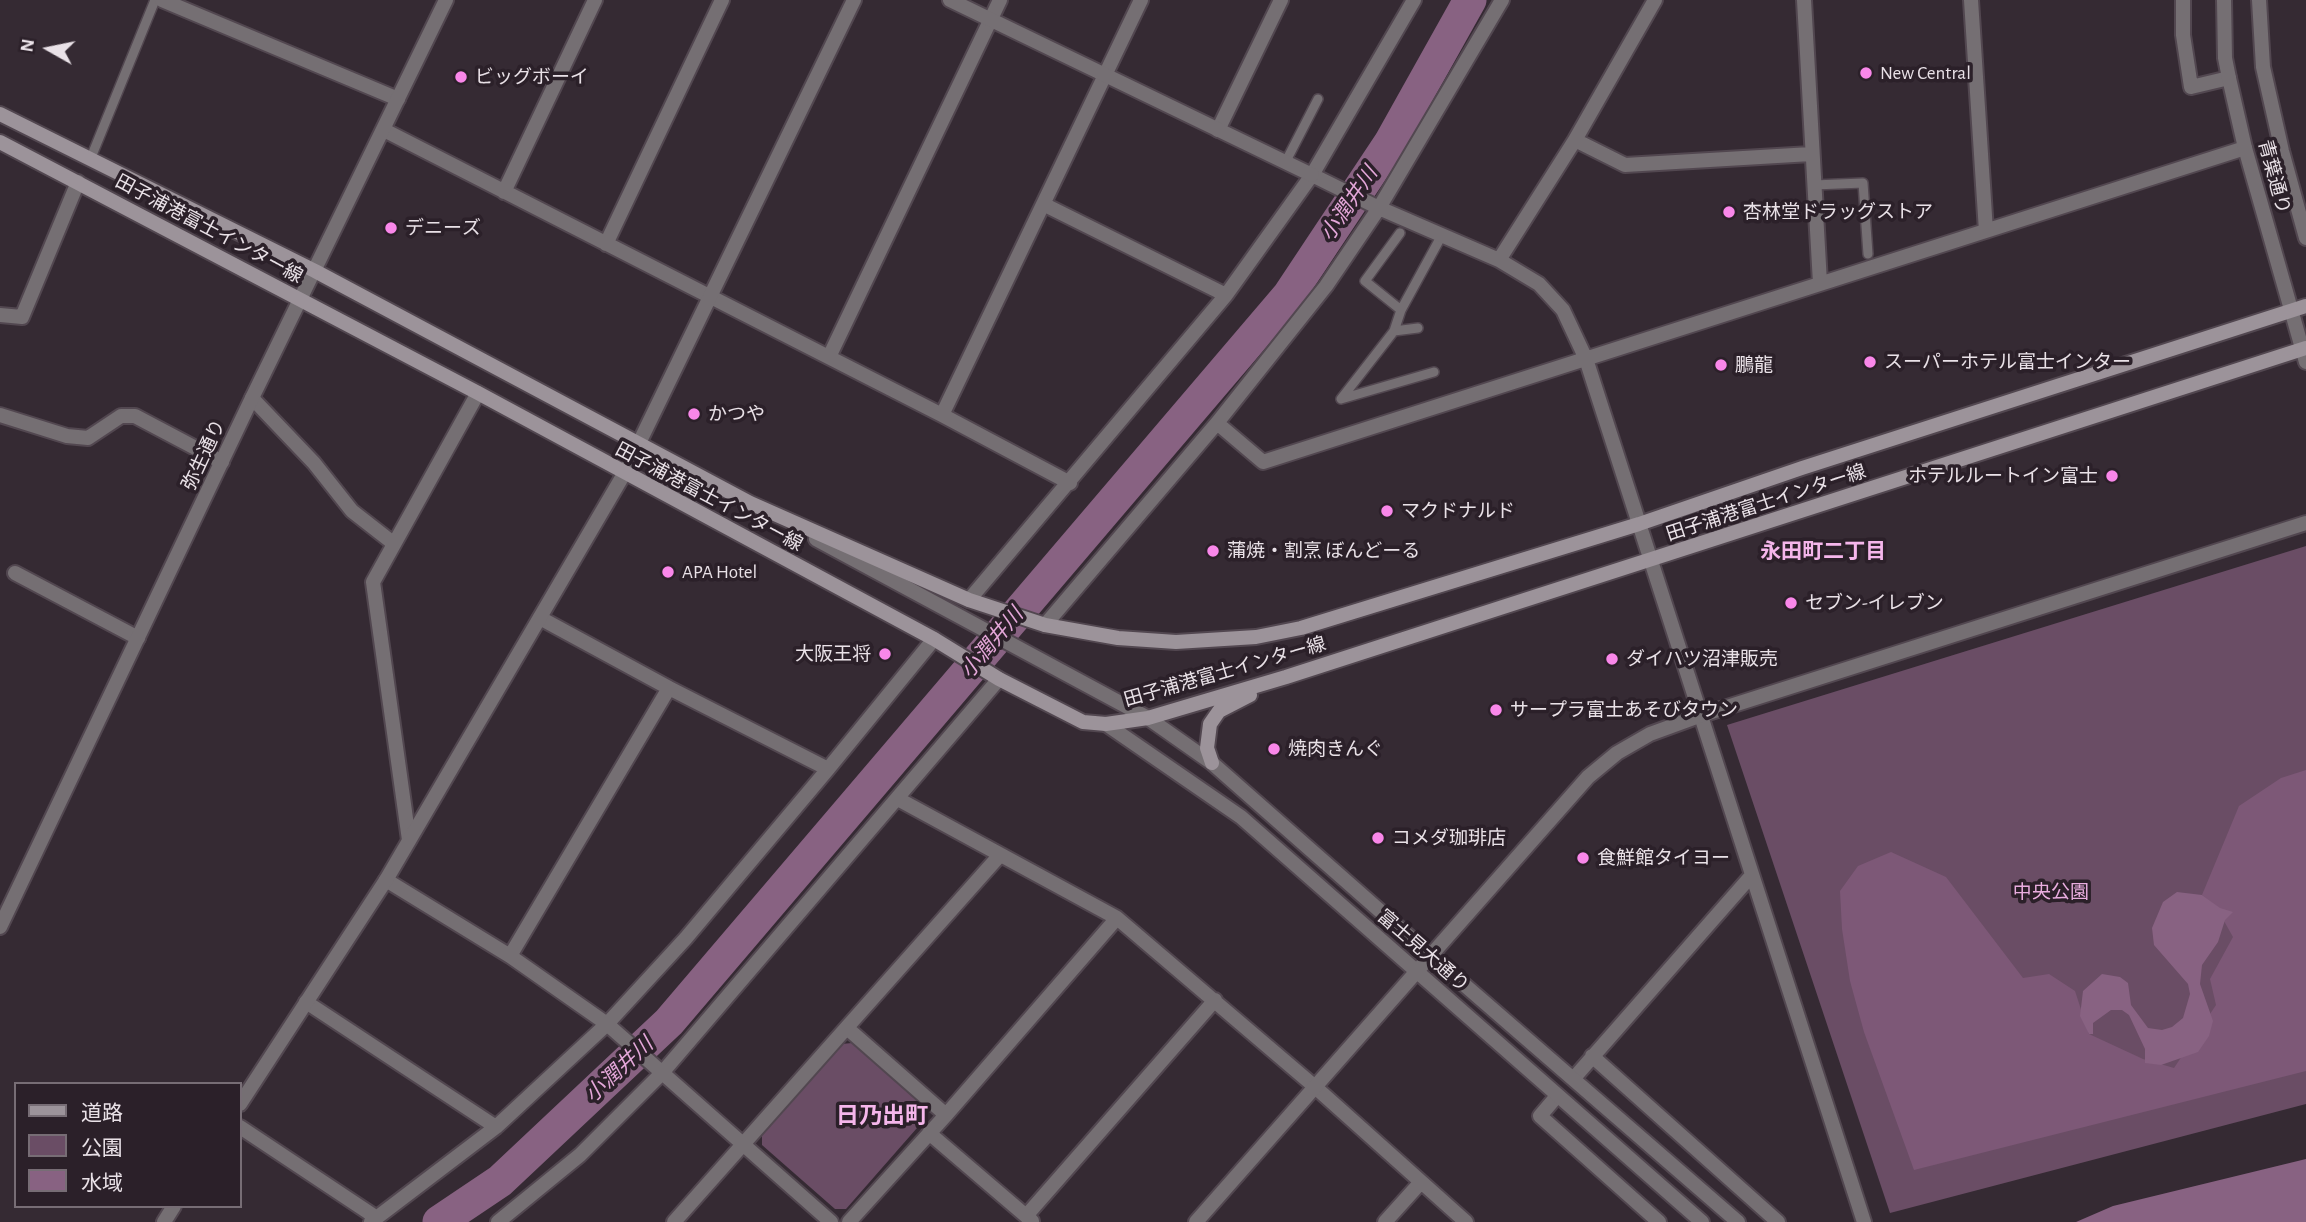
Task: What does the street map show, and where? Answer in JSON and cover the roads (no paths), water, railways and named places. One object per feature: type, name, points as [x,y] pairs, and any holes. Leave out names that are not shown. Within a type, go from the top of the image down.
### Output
[{"type":"main road","name":"田子浦港富士インター線","points":[[0,114],[314,271],[750,503],[969,600],[1045,625],[1118,638],[1176,642],[1256,637],[1301,628],[1639,524],[1815,464],[2306,306]]},
{"type":"main road","name":"田子浦港富士インター線","points":[[0,142],[478,393],[934,639],[999,679],[1083,722],[1106,724],[1148,718],[1286,677],[2305,353]]},
{"type":"main road","points":[[1212,763],[1207,738],[1210,724],[1219,711],[1286,677]]},
{"type":"street","points":[[162,0],[398,99]]},
{"type":"street","name":"弥生通り","points":[[0,927],[252,398],[446,0]]},
{"type":"street","points":[[505,192],[595,0]]},
{"type":"street","points":[[607,244],[722,0]]},
{"type":"street","points":[[242,1101],[386,880],[624,474],[854,0]]},
{"type":"street","points":[[950,0],[1379,208],[1499,260],[1539,284],[1563,310],[1586,359],[1864,1222]]},
{"type":"street","points":[[829,357],[1000,0]]},
{"type":"street","points":[[942,415],[1141,0]]},
{"type":"street","points":[[1218,130],[1281,0]]},
{"type":"street","points":[[969,600],[1226,295],[1312,176],[1414,0]]},
{"type":"street","points":[[1045,625],[1217,423],[1326,286],[1379,208],[1502,0]]},
{"type":"street","points":[[1499,260],[1575,141],[1655,0]]},
{"type":"street","points":[[1804,0],[1820,283]]},
{"type":"street","points":[[1971,0],[1986,232]]},
{"type":"street","points":[[2183,0],[2183,35],[2191,87],[2229,78]]},
{"type":"street","name":"青葉通り","points":[[2224,0],[2225,58],[2245,148],[2305,353]]},
{"type":"street","name":"青葉通り","points":[[2259,0],[2263,67],[2306,238]]},
{"type":"street","points":[[384,130],[1070,482]]},
{"type":"street","points":[[1575,141],[1625,165],[1811,154]]},
{"type":"street","points":[[1217,423],[1264,462],[2245,148]]},
{"type":"street","points":[[0,316],[22,317],[78,182]]},
{"type":"street","points":[[1045,205],[1226,295]]},
{"type":"street","points":[[409,840],[373,582],[478,393]]},
{"type":"street","points":[[252,398],[314,463],[352,511],[393,543]]},
{"type":"street","points":[[0,415],[67,436],[88,438],[121,416],[135,416],[222,462]]},
{"type":"street","name":"富士見大通り","points":[[750,503],[1148,718],[1212,763],[1738,1222]]},
{"type":"street","points":[[1196,1222],[1588,777],[1617,753],[1650,734],[1702,715],[2306,523]]},
{"type":"street","points":[[15,573],[138,638]]},
{"type":"street","points":[[540,618],[828,769]]},
{"type":"street","points":[[242,1128],[374,1220],[496,1127],[611,1028],[934,639]]},
{"type":"street","points":[[498,1222],[580,1155],[898,799],[999,679]]},
{"type":"street","points":[[510,957],[669,688]]},
{"type":"street","name":"富士見大通り","points":[[1106,724],[1241,817],[1702,1222]]},
{"type":"street","points":[[898,799],[1117,918],[1314,1086],[1466,1222]]},
{"type":"street","points":[[674,1222],[1000,855]]},
{"type":"street","points":[[1574,1078],[1752,875]]},
{"type":"street","points":[[386,880],[510,957],[611,1028],[831,1222]]},
{"type":"street","points":[[849,1222],[1117,918]]},
{"type":"street","points":[[929,1133],[1030,1219],[1214,1000]]},
{"type":"street","points":[[306,1002],[496,1127]]},
{"type":"street","points":[[847,1028],[946,1115]]},
{"type":"street","points":[[1592,1056],[1778,1222]]},
{"type":"street","points":[[1557,1096],[1539,1116],[1658,1222]]},
{"type":"street","points":[[1385,1222],[1421,1182]]},
{"type":"lane","points":[[90,160],[155,0]]},
{"type":"lane","points":[[1285,163],[1318,99]]},
{"type":"lane","points":[[1814,186],[1863,183],[1868,254]]},
{"type":"lane","points":[[1400,233],[1365,281],[1401,310]]},
{"type":"lane","points":[[1434,372],[1340,399],[1394,331],[1401,310],[1442,235]]},
{"type":"lane","points":[[1394,331],[1418,328]]},
{"type":"water","points":[[2177,892],[2202,895],[2220,908],[2233,912],[2225,920],[2218,942],[2202,965],[2200,984],[2213,1021],[2209,1036],[2198,1052],[2161,1065],[2145,1063],[2145,1049],[2129,1015],[2122,1010],[2111,1010],[2093,1023],[2093,1034],[2089,1034],[2080,1016],[2083,991],[2102,974],[2120,977],[2128,983],[2131,1005],[2148,1028],[2162,1030],[2172,1027],[2183,1018],[2190,994],[2188,984],[2154,945],[2152,928],[2163,902]]},
{"type":"water","points":[[2306,1159],[2306,1222],[2076,1222],[2113,1206]]},
{"type":"waterway","name":"小潤井川","points":[[439,1222],[500,1181],[669,1022],[1289,295],[1390,143],[1470,0]]},
{"type":"place","name":"New Central","points":[[1866,73]]},
{"type":"place","name":"ビッグボーイ","points":[[461,77]]},
{"type":"place","name":"杏林堂ドラッグストア","points":[[1729,212]]},
{"type":"place","name":"デニーズ","points":[[391,228]]},
{"type":"place","name":"スーパーホテル富士インター","points":[[1870,362]]},
{"type":"place","name":"鵬龍","points":[[1721,365]]},
{"type":"place","name":"かつや","points":[[694,414]]},
{"type":"place","name":"ホテルルートイン富士","points":[[2112,476]]},
{"type":"place","name":"マクドナルド","points":[[1387,511]]},
{"type":"place","name":"蒲焼・割烹 ぼんどーる","points":[[1213,551]]},
{"type":"place","name":"APA Hotel","points":[[668,572]]},
{"type":"place","name":"セブン-イレブン","points":[[1791,603]]},
{"type":"place","name":"大阪王将","points":[[885,654]]},
{"type":"place","name":"ダイハツ沼津販売","points":[[1612,659]]},
{"type":"place","name":"サープラ富士あそびタウン","points":[[1496,710]]},
{"type":"place","name":"焼肉きんぐ","points":[[1274,749]]},
{"type":"place","name":"コメダ珈琲店","points":[[1378,838]]},
{"type":"place","name":"食鮮館タイヨー","points":[[1583,858]]},
{"type":"district","name":"永田町二丁目","points":[[1823,552]]},
{"type":"district","name":"日乃出町","points":[[882,1116]]},
{"type":"park label","name":"中央公園","points":[[2051,892]]}]
